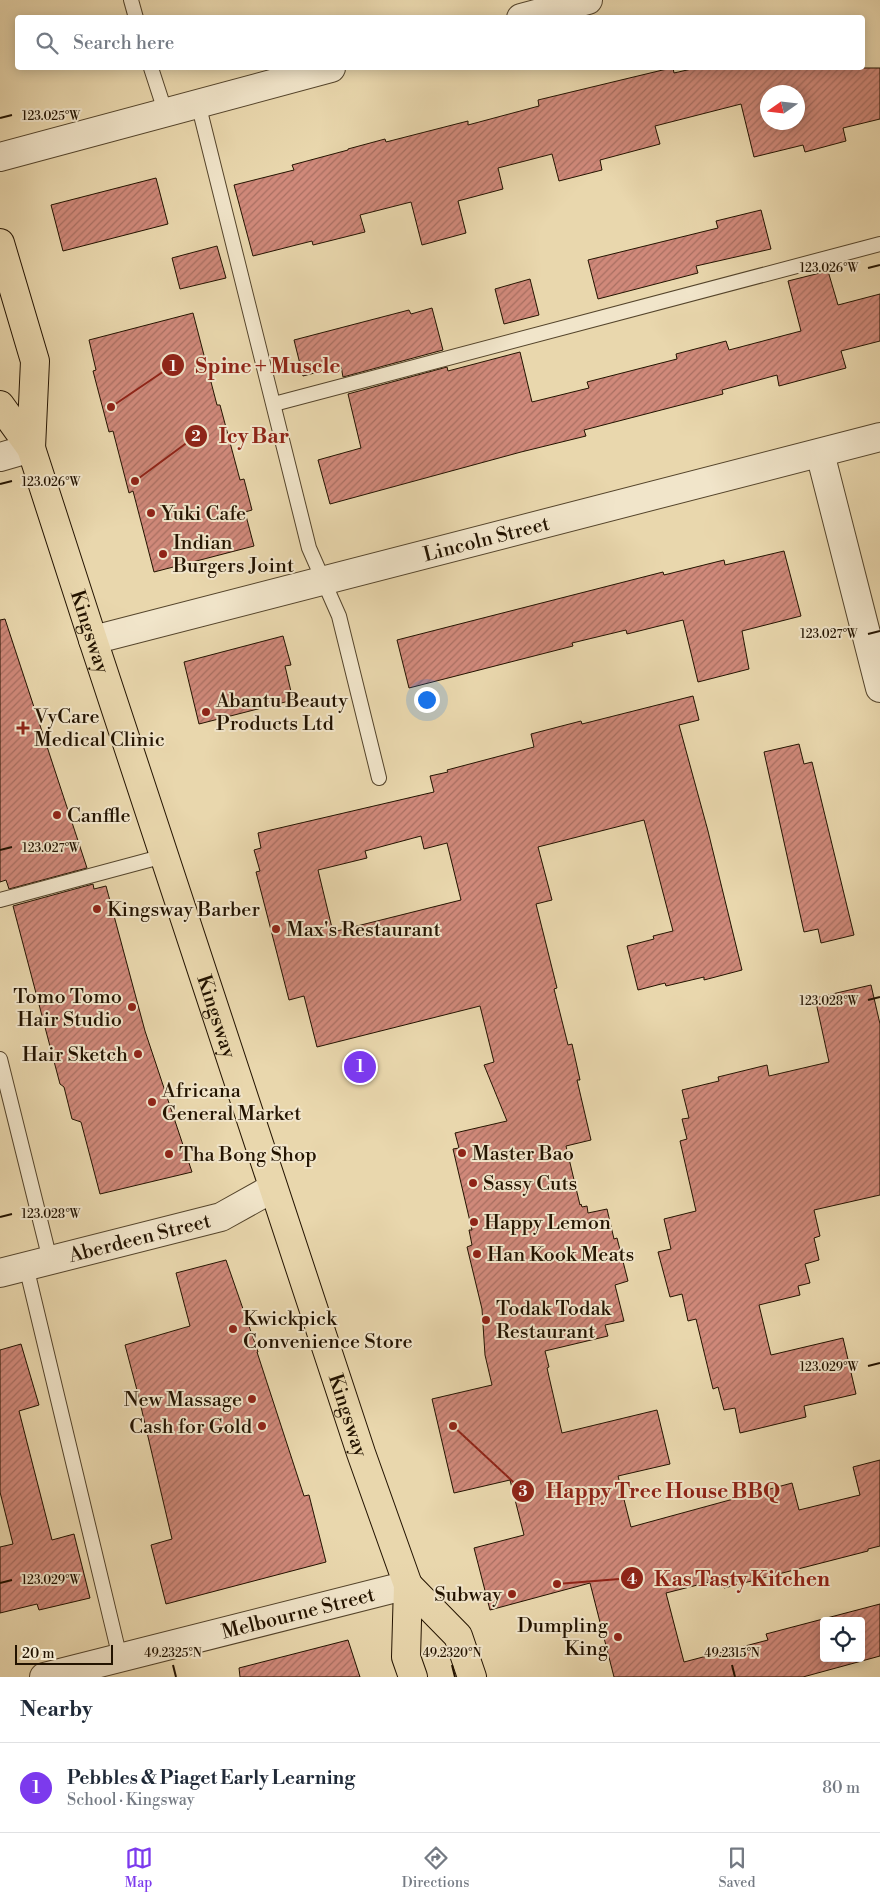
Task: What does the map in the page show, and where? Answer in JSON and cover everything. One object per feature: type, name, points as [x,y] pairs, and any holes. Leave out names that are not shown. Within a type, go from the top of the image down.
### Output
[{"type":"main road","name":"Kingsway","points":[[0,243],[36,361],[31,448]]},
{"type":"main road","name":"Kingsway","points":[[0,405],[31,448],[273,1188],[361,1453],[408,1585],[406,1657],[413,1677]]},
{"type":"main road","name":"Kingsway","points":[[408,1585],[458,1636],[472,1677]]},
{"type":"street","points":[[532,15],[588,0]]},
{"type":"street","points":[[0,158],[198,102],[323,70]]},
{"type":"street","name":"Lincoln Street","points":[[93,640],[880,437]]},
{"type":"street","points":[[0,457],[31,448]]},
{"type":"street","points":[[820,453],[880,685]]},
{"type":"street","name":"Aberdeen Street","points":[[0,1273],[221,1217],[273,1188]]},
{"type":"street","name":"Melbourne Street","points":[[44,1677],[408,1585]]},
{"type":"lane","points":[[131,0],[135,15]]},
{"type":"lane","points":[[153,70],[166,112]]},
{"type":"lane","points":[[198,102],[310,548],[339,616],[379,778]]},
{"type":"lane","points":[[274,404],[880,244]]},
{"type":"lane","points":[[0,900],[164,856]]},
{"type":"lane","points":[[0,1059],[38,1263],[120,1658]]},
{"type":"building","points":[[865,68],[880,68],[880,119],[843,128],[846,141],[805,152],[803,145],[754,157],[741,104],[655,126],[660,144],[600,160],[602,170],[559,181],[552,154],[498,168],[503,189],[458,201],[466,233],[422,245],[411,202],[360,215],[365,232],[313,245],[312,241],[253,256],[234,185],[294,170],[292,165],[385,139],[386,142],[468,121],[468,125],[539,106],[538,100],[663,70],[673,70],[674,73],[687,70],[865,70]]},
{"type":"building","points":[[156,178],[168,224],[63,251],[51,205]]},
{"type":"building","points":[[761,210],[771,249],[696,266],[698,273],[598,299],[588,260],[718,228],[716,221]]},
{"type":"building","points":[[217,246],[226,278],[180,289],[172,258]]},
{"type":"building","points":[[828,271],[838,305],[880,294],[880,341],[841,351],[846,368],[779,386],[777,375],[722,390],[723,394],[584,430],[586,436],[330,504],[318,460],[361,448],[348,394],[447,367],[448,371],[520,352],[532,402],[589,388],[587,382],[677,359],[676,354],[726,341],[729,350],[801,331],[788,281]]},
{"type":"building","points":[[530,279],[539,315],[504,324],[495,289]]},
{"type":"building","points":[[432,308],[443,350],[343,377],[341,366],[303,376],[294,340],[409,310],[411,314]]},
{"type":"building","points":[[193,313],[217,405],[220,405],[240,480],[244,479],[252,510],[245,512],[254,546],[154,572],[133,491],[129,493],[113,431],[109,432],[93,371],[96,370],[89,340]]},
{"type":"building","points":[[784,551],[801,616],[742,631],[749,669],[698,682],[683,620],[627,634],[626,630],[572,643],[573,646],[409,688],[397,640],[663,572],[664,575],[724,560],[725,565]]},
{"type":"building","points":[[5,619],[87,868],[9,889],[6,880],[0,882],[0,620]]},
{"type":"building","points":[[283,636],[291,665],[285,666],[293,700],[199,724],[184,662]]},
{"type":"building","points":[[693,696],[699,720],[679,725],[708,831],[742,970],[704,980],[704,977],[666,986],[665,983],[638,990],[627,946],[654,939],[653,936],[673,931],[644,820],[538,847],[552,900],[536,904],[557,988],[554,989],[568,1045],[572,1044],[580,1080],[577,1080],[591,1140],[566,1146],[580,1205],[582,1207],[587,1206],[588,1213],[607,1209],[614,1239],[617,1238],[628,1281],[615,1285],[624,1321],[605,1325],[608,1336],[545,1351],[562,1433],[657,1410],[670,1464],[618,1476],[631,1527],[792,1483],[799,1510],[860,1495],[853,1467],[880,1460],[880,1546],[868,1549],[868,1551],[724,1588],[721,1579],[666,1593],[684,1662],[768,1640],[766,1634],[820,1620],[820,1662],[858,1662],[803,1677],[614,1677],[590,1583],[490,1610],[474,1548],[524,1535],[510,1480],[454,1493],[432,1399],[492,1385],[485,1355],[482,1309],[467,1247],[472,1245],[469,1230],[472,1230],[453,1149],[459,1148],[455,1133],[507,1121],[484,1065],[494,1062],[480,1006],[317,1047],[304,996],[289,1000],[256,872],[260,871],[254,850],[261,848],[258,833],[434,792],[430,776],[534,747],[531,734],[581,721],[582,724]],"holes":[[[421,836],[424,849],[447,843],[461,900],[333,932],[318,870],[367,858],[365,851]]]},
{"type":"building","points":[[799,744],[804,764],[812,762],[854,935],[821,943],[818,929],[804,932],[764,752]]},
{"type":"building","points":[[93,884],[94,889],[106,886],[145,1031],[192,1172],[100,1194],[81,1122],[72,1119],[64,1087],[60,1084],[13,906]]},
{"type":"building","points":[[871,985],[880,1024],[880,1195],[814,1210],[820,1236],[814,1238],[819,1260],[805,1264],[810,1283],[798,1286],[800,1295],[759,1305],[771,1355],[843,1338],[856,1394],[804,1406],[806,1417],[740,1433],[735,1408],[724,1410],[718,1387],[713,1389],[696,1319],[688,1321],[682,1294],[670,1297],[658,1252],[671,1249],[664,1219],[696,1211],[680,1141],[687,1139],[682,1119],[689,1118],[682,1090],[719,1081],[718,1077],[767,1065],[769,1076],[829,1062],[815,998]]},
{"type":"building","points":[[226,1260],[258,1352],[304,1496],[309,1495],[326,1562],[166,1604],[151,1545],[172,1539],[125,1345],[190,1326],[176,1273]]},
{"type":"building","points":[[21,1344],[39,1405],[19,1411],[52,1540],[74,1534],[90,1598],[39,1610],[37,1604],[0,1613],[0,1547],[13,1544],[0,1492],[0,1350]]},
{"type":"building","points":[[880,1604],[880,1656],[865,1660],[865,1617],[831,1617]]},
{"type":"building","points":[[348,1640],[360,1677],[240,1677],[239,1668]]},
{"type":"place","name":"Spine + Muscle","points":[[111,407]]},
{"type":"place","name":"Icy Bar","points":[[135,481]]},
{"type":"place","name":"Yuki Cafe","points":[[151,513]]},
{"type":"place","name":"Indian Burgers Joint","points":[[163,554]]},
{"type":"place","name":"Abantu Beauty Products Ltd","points":[[206,712]]},
{"type":"place","name":"VyCare Medical Clinic","points":[[23,728]]},
{"type":"place","name":"Canffle","points":[[57,815]]},
{"type":"place","name":"Kingsway Barber","points":[[97,909]]},
{"type":"place","name":"Max's Restaurant","points":[[276,929]]},
{"type":"place","name":"Tomo Tomo Hair Studio","points":[[132,1007]]},
{"type":"place","name":"Hair Sketch","points":[[138,1054]]},
{"type":"place","name":"Pebbles & Piaget Early Learning","points":[[360,1067]]},
{"type":"place","name":"Africana General Market","points":[[152,1102]]},
{"type":"place","name":"Master Bao","points":[[462,1153]]},
{"type":"place","name":"Tha Bong Shop","points":[[169,1154]]},
{"type":"place","name":"Sassy Cuts","points":[[473,1183]]},
{"type":"place","name":"Happy Lemon","points":[[474,1222]]},
{"type":"place","name":"Han Kook Meats","points":[[477,1254]]},
{"type":"place","name":"Todak Todak Restaurant","points":[[486,1320]]},
{"type":"place","name":"Kwickpick Convenience Store","points":[[233,1329]]},
{"type":"place","name":"New Massage","points":[[252,1399]]},
{"type":"place","name":"Cash for Gold","points":[[262,1426]]},
{"type":"place","name":"Happy Tree House BBQ","points":[[453,1426]]},
{"type":"place","name":"Kas Tasty Kitchen","points":[[557,1584]]},
{"type":"place","name":"Subway","points":[[512,1594]]},
{"type":"place","name":"Dumpling King","points":[[618,1637]]}]
